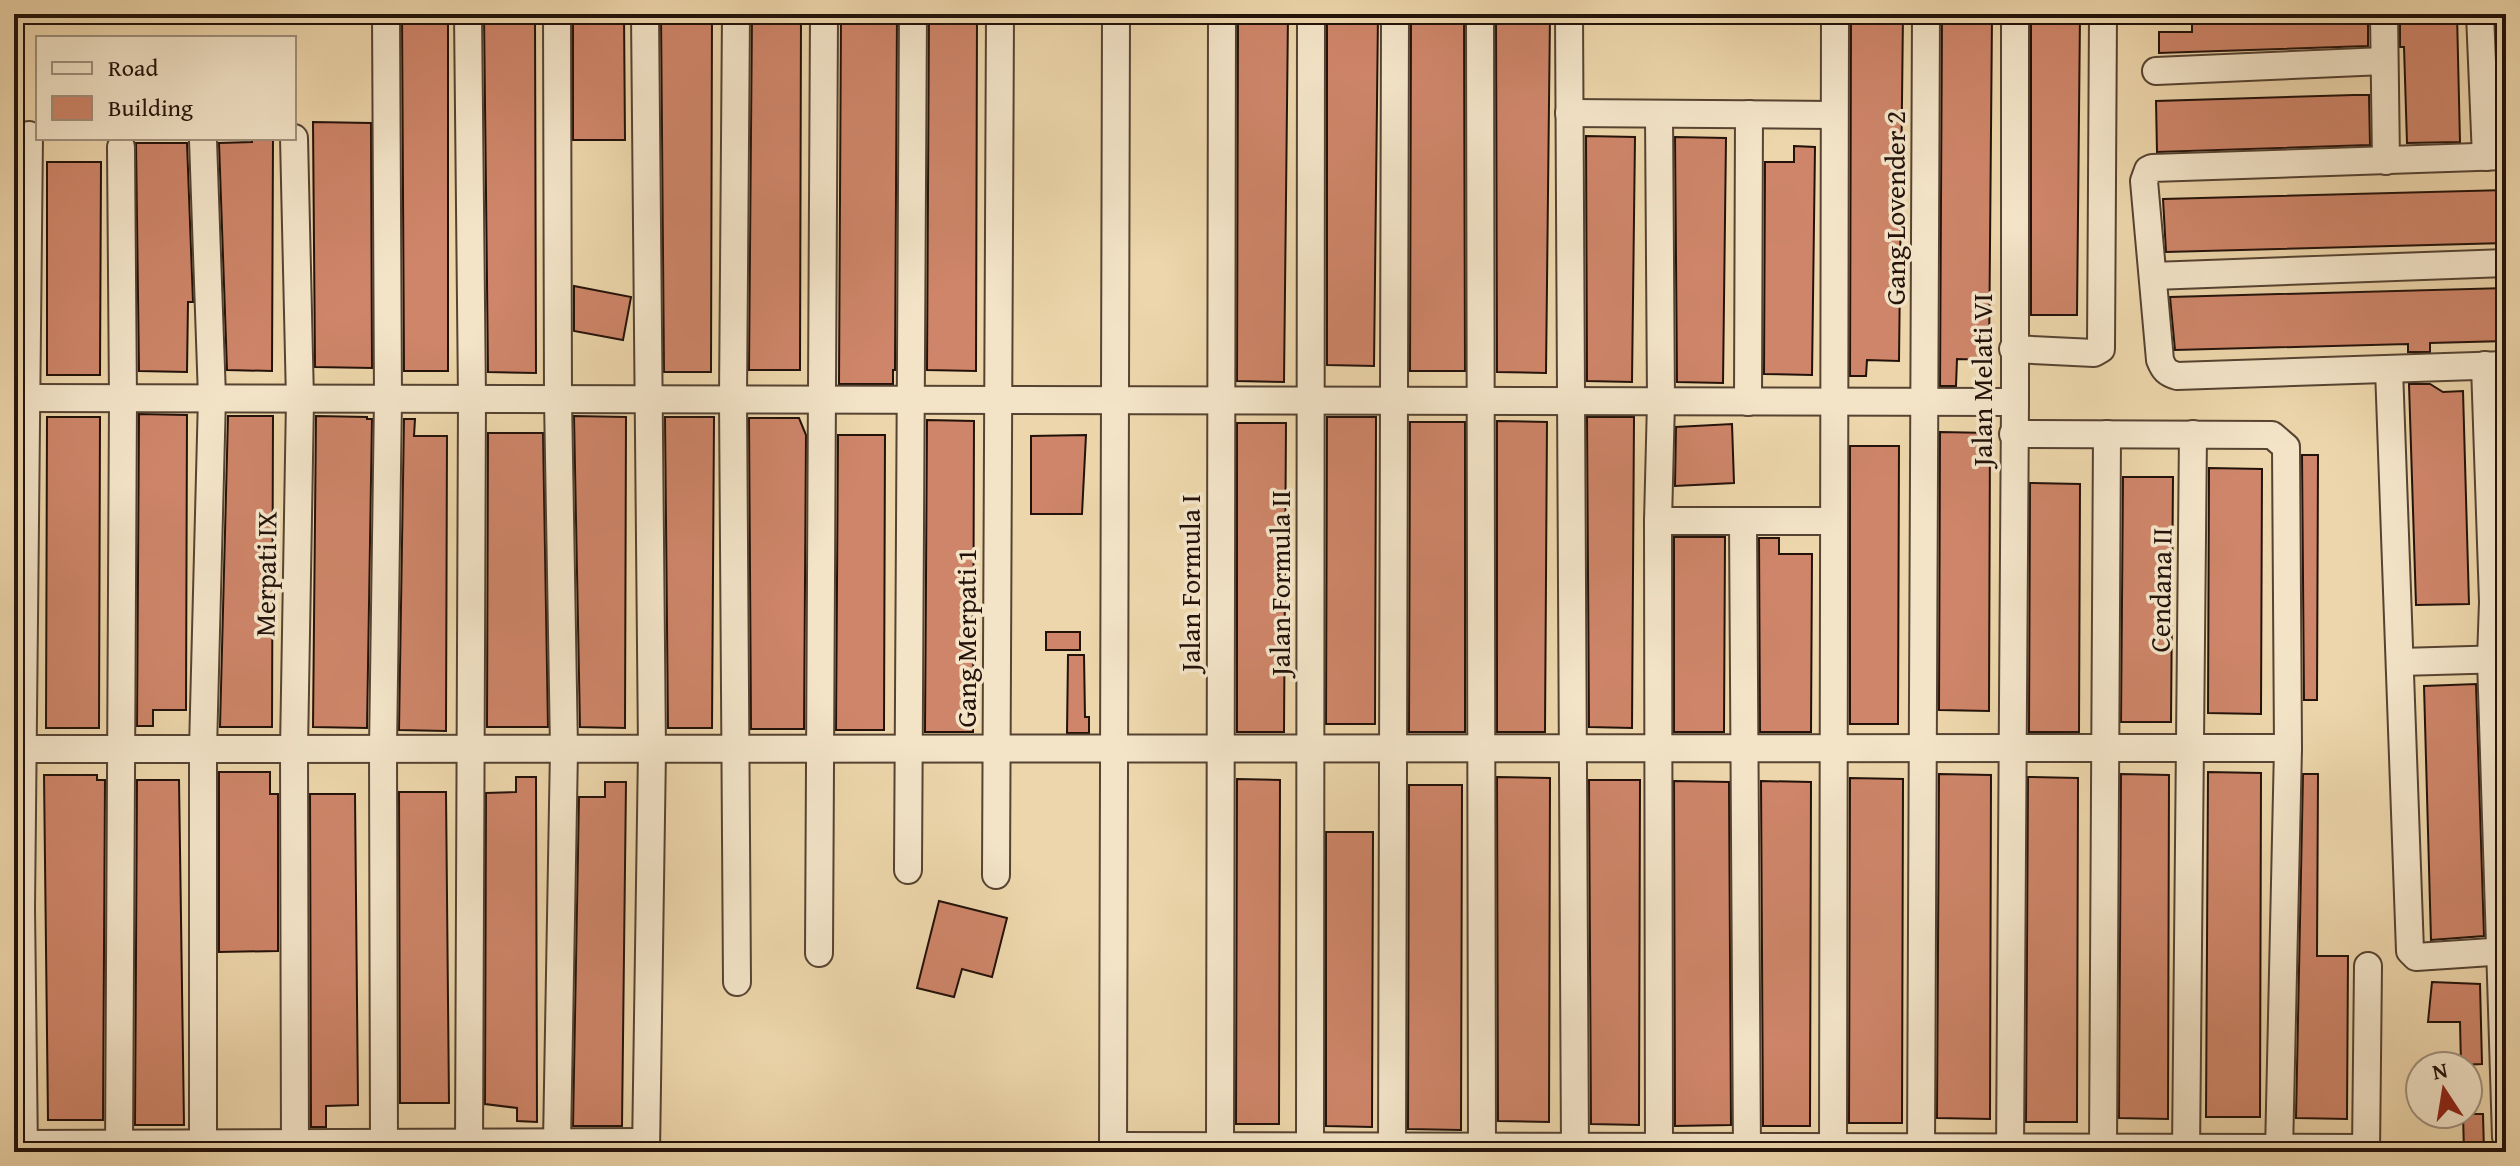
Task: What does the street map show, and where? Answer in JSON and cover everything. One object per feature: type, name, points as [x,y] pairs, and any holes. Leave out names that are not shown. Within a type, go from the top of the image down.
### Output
[{"type":"street","points":[[384,1147],[383,749],[388,399],[386,14]]},
{"type":"street","points":[[468,14],[472,398],[469,1147]]},
{"type":"street","points":[[557,14],[558,399],[564,749],[557,1142]]},
{"type":"street","points":[[29,135],[29,398],[18,908],[21,1146],[469,1147],[557,1142],[646,1147],[652,750],[645,14]]},
{"type":"street","points":[[736,14],[733,398],[737,982]]},
{"type":"street","points":[[819,953],[824,14]]},
{"type":"street","points":[[908,870],[913,14]]},
{"type":"street","name":"Gang Merpati 1","points":[[996,875],[1000,14]]},
{"type":"street","points":[[1116,14],[1113,1149],[2366,1150],[2368,966]]},
{"type":"street","name":"Jalan Formula I","points":[[1220,1149],[1222,14]]},
{"type":"street","name":"Jalan Formula II","points":[[1310,1149],[1311,14]]},
{"type":"street","points":[[1392,1149],[1395,14]]},
{"type":"street","points":[[1480,14],[1482,1149]]},
{"type":"street","points":[[1569,14],[1575,1149]]},
{"type":"street","points":[[1833,1150],[1835,14]]},
{"type":"street","name":"Gang Lovender 2","points":[[1921,1150],[1926,14]]},
{"type":"street","name":"Jalan Melati VI","points":[[2010,1150],[2015,14]]},
{"type":"street","points":[[2013,349],[2094,353],[2101,349],[2103,14]]},
{"type":"street","points":[[2384,14],[2386,161]]},
{"type":"street","points":[[2480,14],[2496,157],[2152,168],[2144,181],[2160,360],[2171,374],[2496,365],[2493,602],[2498,659],[2506,1137]]},
{"type":"street","points":[[2156,71],[2384,61]]},
{"type":"street","points":[[1569,113],[1834,115]]},
{"type":"street","points":[[1659,114],[1659,1149]]},
{"type":"street","points":[[1748,402],[1749,114]]},
{"type":"street","points":[[203,140],[212,397],[203,749],[203,1148]]},
{"type":"street","name":"Merpati IX","points":[[294,140],[300,400],[294,749],[295,1147]]},
{"type":"street","points":[[119,1148],[123,399],[121,147]]},
{"type":"street","points":[[2153,276],[2506,263]]},
{"type":"street","points":[[2389,369],[2410,951],[2416,957],[2503,951]]},
{"type":"street","points":[[29,398],[2015,402]]},
{"type":"street","points":[[2013,434],[2272,435],[2286,447],[2288,748],[2279,1150]]},
{"type":"street","points":[[2103,1148],[2107,434]]},
{"type":"street","name":"Cendana II","points":[[2186,1150],[2193,434]]},
{"type":"street","points":[[1658,521],[1832,521]]},
{"type":"street","points":[[1743,521],[1747,1149]]},
{"type":"street","points":[[2400,662],[2498,659]]},
{"type":"street","points":[[23,749],[2288,748]]},
{"type":"building","points":[[402,14],[448,14],[448,371],[404,371]]},
{"type":"building","points":[[484,14],[535,14],[536,373],[488,372]]},
{"type":"building","points":[[573,14],[624,14],[625,140],[573,140]]},
{"type":"building","points":[[661,14],[712,14],[711,372],[664,372]]},
{"type":"building","points":[[752,14],[801,14],[800,370],[749,370]]},
{"type":"building","points":[[841,14],[897,14],[893,384],[839,384]]},
{"type":"building","points":[[929,14],[977,14],[976,371],[927,370]]},
{"type":"building","points":[[1238,14],[1288,14],[1284,382],[1237,381]]},
{"type":"building","points":[[1327,14],[1378,14],[1374,366],[1327,365]]},
{"type":"building","points":[[1411,14],[1464,14],[1465,371],[1410,371]]},
{"type":"building","points":[[1496,14],[1550,14],[1546,373],[1497,372]]},
{"type":"building","points":[[1903,14],[1899,361],[1867,360],[1866,376],[1850,376],[1851,15]]},
{"type":"building","points":[[1942,14],[1992,14],[1989,360],[1957,359],[1956,386],[1940,386]]},
{"type":"building","points":[[2031,14],[2080,14],[2077,315],[2031,315]]},
{"type":"building","points":[[2192,14],[2368,14],[2368,46],[2159,53],[2159,32],[2192,32]]},
{"type":"building","points":[[2400,14],[2457,14],[2460,142],[2407,143]]},
{"type":"building","points":[[2369,95],[2370,145],[2157,152],[2156,101]]},
{"type":"building","points":[[313,122],[371,123],[372,368],[315,367]]},
{"type":"building","points":[[1586,136],[1635,137],[1632,382],[1587,381]]},
{"type":"building","points":[[1675,137],[1726,138],[1723,383],[1677,382]]},
{"type":"building","points":[[273,140],[272,371],[227,370],[219,143]]},
{"type":"building","points":[[136,143],[187,143],[193,302],[188,302],[187,372],[139,371]]},
{"type":"building","points":[[1794,146],[1815,147],[1812,375],[1764,374],[1765,162],[1794,162]]},
{"type":"building","points":[[47,162],[101,162],[100,375],[47,375]]},
{"type":"building","points":[[2506,190],[2506,243],[2166,252],[2163,199]]},
{"type":"building","points":[[574,286],[631,297],[623,340],[574,331]]},
{"type":"building","points":[[2506,288],[2506,341],[2430,343],[2430,352],[2408,352],[2408,344],[2175,350],[2170,297]]},
{"type":"building","points":[[2409,384],[2430,384],[2443,392],[2463,391],[2469,604],[2416,605]]},
{"type":"building","points":[[139,414],[187,415],[186,710],[153,710],[153,726],[137,726]]},
{"type":"building","points":[[228,416],[273,416],[272,727],[220,727]]},
{"type":"building","points":[[316,416],[372,419],[367,728],[313,727]]},
{"type":"building","points":[[574,416],[626,417],[625,728],[580,727]]},
{"type":"building","points":[[47,417],[100,417],[99,728],[46,728]]},
{"type":"building","points":[[665,417],[714,417],[712,728],[668,728]]},
{"type":"building","points":[[1327,417],[1376,417],[1375,724],[1326,724]]},
{"type":"building","points":[[1587,417],[1634,417],[1632,728],[1589,727]]},
{"type":"building","points":[[749,418],[799,418],[806,435],[804,729],[751,729]]},
{"type":"building","points":[[404,419],[415,419],[414,436],[447,436],[446,731],[399,730]]},
{"type":"building","points":[[927,420],[974,421],[973,732],[925,732]]},
{"type":"building","points":[[1497,421],[1547,422],[1545,732],[1497,732]]},
{"type":"building","points":[[1410,422],[1465,422],[1465,732],[1409,732]]},
{"type":"building","points":[[1237,423],[1286,423],[1284,732],[1237,732]]},
{"type":"building","points":[[1732,424],[1734,483],[1675,486],[1676,427]]},
{"type":"building","points":[[1940,432],[1990,433],[1989,711],[1939,710]]},
{"type":"building","points":[[488,433],[543,433],[548,727],[487,727]]},
{"type":"building","points":[[838,435],[885,435],[884,730],[836,730]]},
{"type":"building","points":[[1086,435],[1082,514],[1031,514],[1031,436]]},
{"type":"building","points":[[1850,446],[1899,446],[1898,724],[1850,724]]},
{"type":"building","points":[[2302,455],[2318,455],[2317,700],[2304,700]]},
{"type":"building","points":[[2209,468],[2262,469],[2261,714],[2208,713]]},
{"type":"building","points":[[2123,477],[2173,477],[2171,722],[2121,722]]},
{"type":"building","points":[[2030,483],[2080,484],[2079,732],[2029,732]]},
{"type":"building","points":[[1674,537],[1725,537],[1724,732],[1674,732]]},
{"type":"building","points":[[1759,538],[1779,538],[1779,554],[1812,554],[1811,732],[1760,732]]},
{"type":"building","points":[[1046,632],[1080,632],[1080,650],[1046,650]]},
{"type":"building","points":[[1068,655],[1084,655],[1085,717],[1089,717],[1089,733],[1067,733]]},
{"type":"building","points":[[2476,684],[2484,936],[2431,940],[2424,686]]},
{"type":"building","points":[[219,772],[270,772],[270,794],[278,794],[278,951],[219,952]]},
{"type":"building","points":[[2208,772],[2261,773],[2260,1117],[2206,1117]]},
{"type":"building","points":[[1939,774],[1991,775],[1990,1119],[1937,1118]]},
{"type":"building","points":[[2121,774],[2169,775],[2168,1119],[2119,1118]]},
{"type":"building","points":[[2303,774],[2318,774],[2317,956],[2348,956],[2347,1119],[2296,1118]]},
{"type":"building","points":[[44,775],[97,775],[97,780],[105,780],[103,1120],[48,1120]]},
{"type":"building","points":[[516,777],[536,777],[537,1122],[517,1121],[517,1108],[485,1104],[486,793],[516,792]]},
{"type":"building","points":[[1497,777],[1550,778],[1549,1122],[1498,1121]]},
{"type":"building","points":[[2028,777],[2078,778],[2077,1122],[2026,1122]]},
{"type":"building","points":[[1850,778],[1903,779],[1902,1123],[1849,1123]]},
{"type":"building","points":[[1237,779],[1280,780],[1279,1124],[1236,1124]]},
{"type":"building","points":[[137,780],[179,780],[184,1125],[135,1125]]},
{"type":"building","points":[[1589,780],[1640,780],[1639,1125],[1591,1124]]},
{"type":"building","points":[[1674,781],[1729,782],[1731,1125],[1675,1126]]},
{"type":"building","points":[[1761,781],[1811,782],[1810,1126],[1763,1126]]},
{"type":"building","points":[[605,782],[626,782],[622,1126],[573,1126],[579,797],[605,797]]},
{"type":"building","points":[[1409,785],[1462,785],[1461,1130],[1408,1129]]},
{"type":"building","points":[[399,792],[446,792],[449,1103],[400,1103]]},
{"type":"building","points":[[310,794],[355,794],[358,1105],[326,1106],[326,1127],[311,1127]]},
{"type":"building","points":[[1326,832],[1373,832],[1372,1127],[1326,1126]]},
{"type":"building","points":[[939,901],[1007,918],[992,977],[962,969],[954,997],[917,988]]},
{"type":"building","points":[[2432,982],[2480,984],[2482,1050],[2461,1050],[2460,1022],[2428,1022]]},
{"type":"building","points":[[2463,1130],[2483,1130],[2484,1152],[2464,1152]]}]
